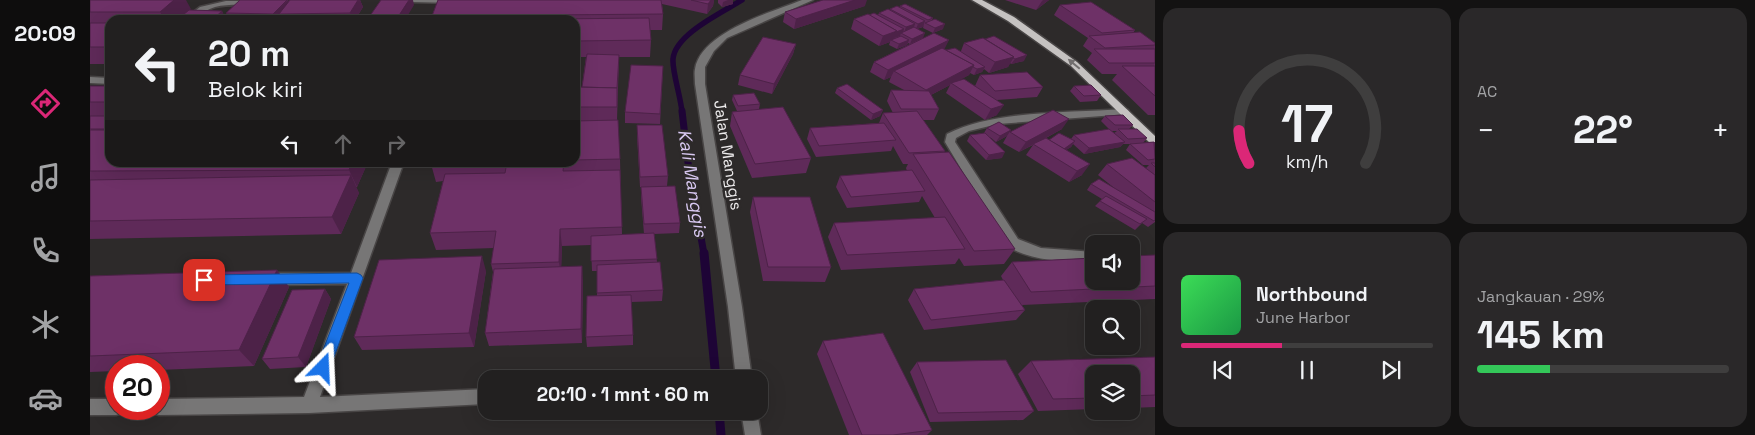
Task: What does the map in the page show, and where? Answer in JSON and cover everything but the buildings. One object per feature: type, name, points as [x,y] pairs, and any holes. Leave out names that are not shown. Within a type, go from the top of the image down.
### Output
[{"type":"main road","points":[[976,0],[1019,24],[1074,64],[1155,142]]},
{"type":"street","points":[[411,0],[458,1]]},
{"type":"street","name":"Jalan Manggis","points":[[743,370],[735,307],[700,84],[700,67],[710,50],[724,36],[791,2],[809,0]]},
{"type":"street","points":[[193,15],[213,4],[264,2]]},
{"type":"street","points":[[90,80],[105,81]]},
{"type":"street","points":[[1085,256],[1038,253],[1023,250],[1012,243],[950,142],[951,136],[965,129],[998,121],[1124,112]]},
{"type":"street","points":[[309,404],[357,278],[396,167]]},
{"type":"street","points":[[258,279],[357,278]]},
{"type":"street","points":[[170,406],[309,404],[478,397]]},
{"type":"street","points":[[90,407],[105,407]]},
{"type":"street","points":[[750,420],[753,435]]},
{"type":"waterway","name":"Kali Manggis","points":[[682,112],[673,64],[676,50],[682,41],[701,25],[742,0]]},
{"type":"waterway","name":"Kali Manggis","points":[[682,111],[689,171],[704,254]]},
{"type":"waterway","name":"Kali Manggis","points":[[704,253],[715,370]]},
{"type":"waterway","name":"Kali Manggis","points":[[720,420],[721,435]]},
{"type":"route","points":[[204,280],[357,278],[323,368]]}]
